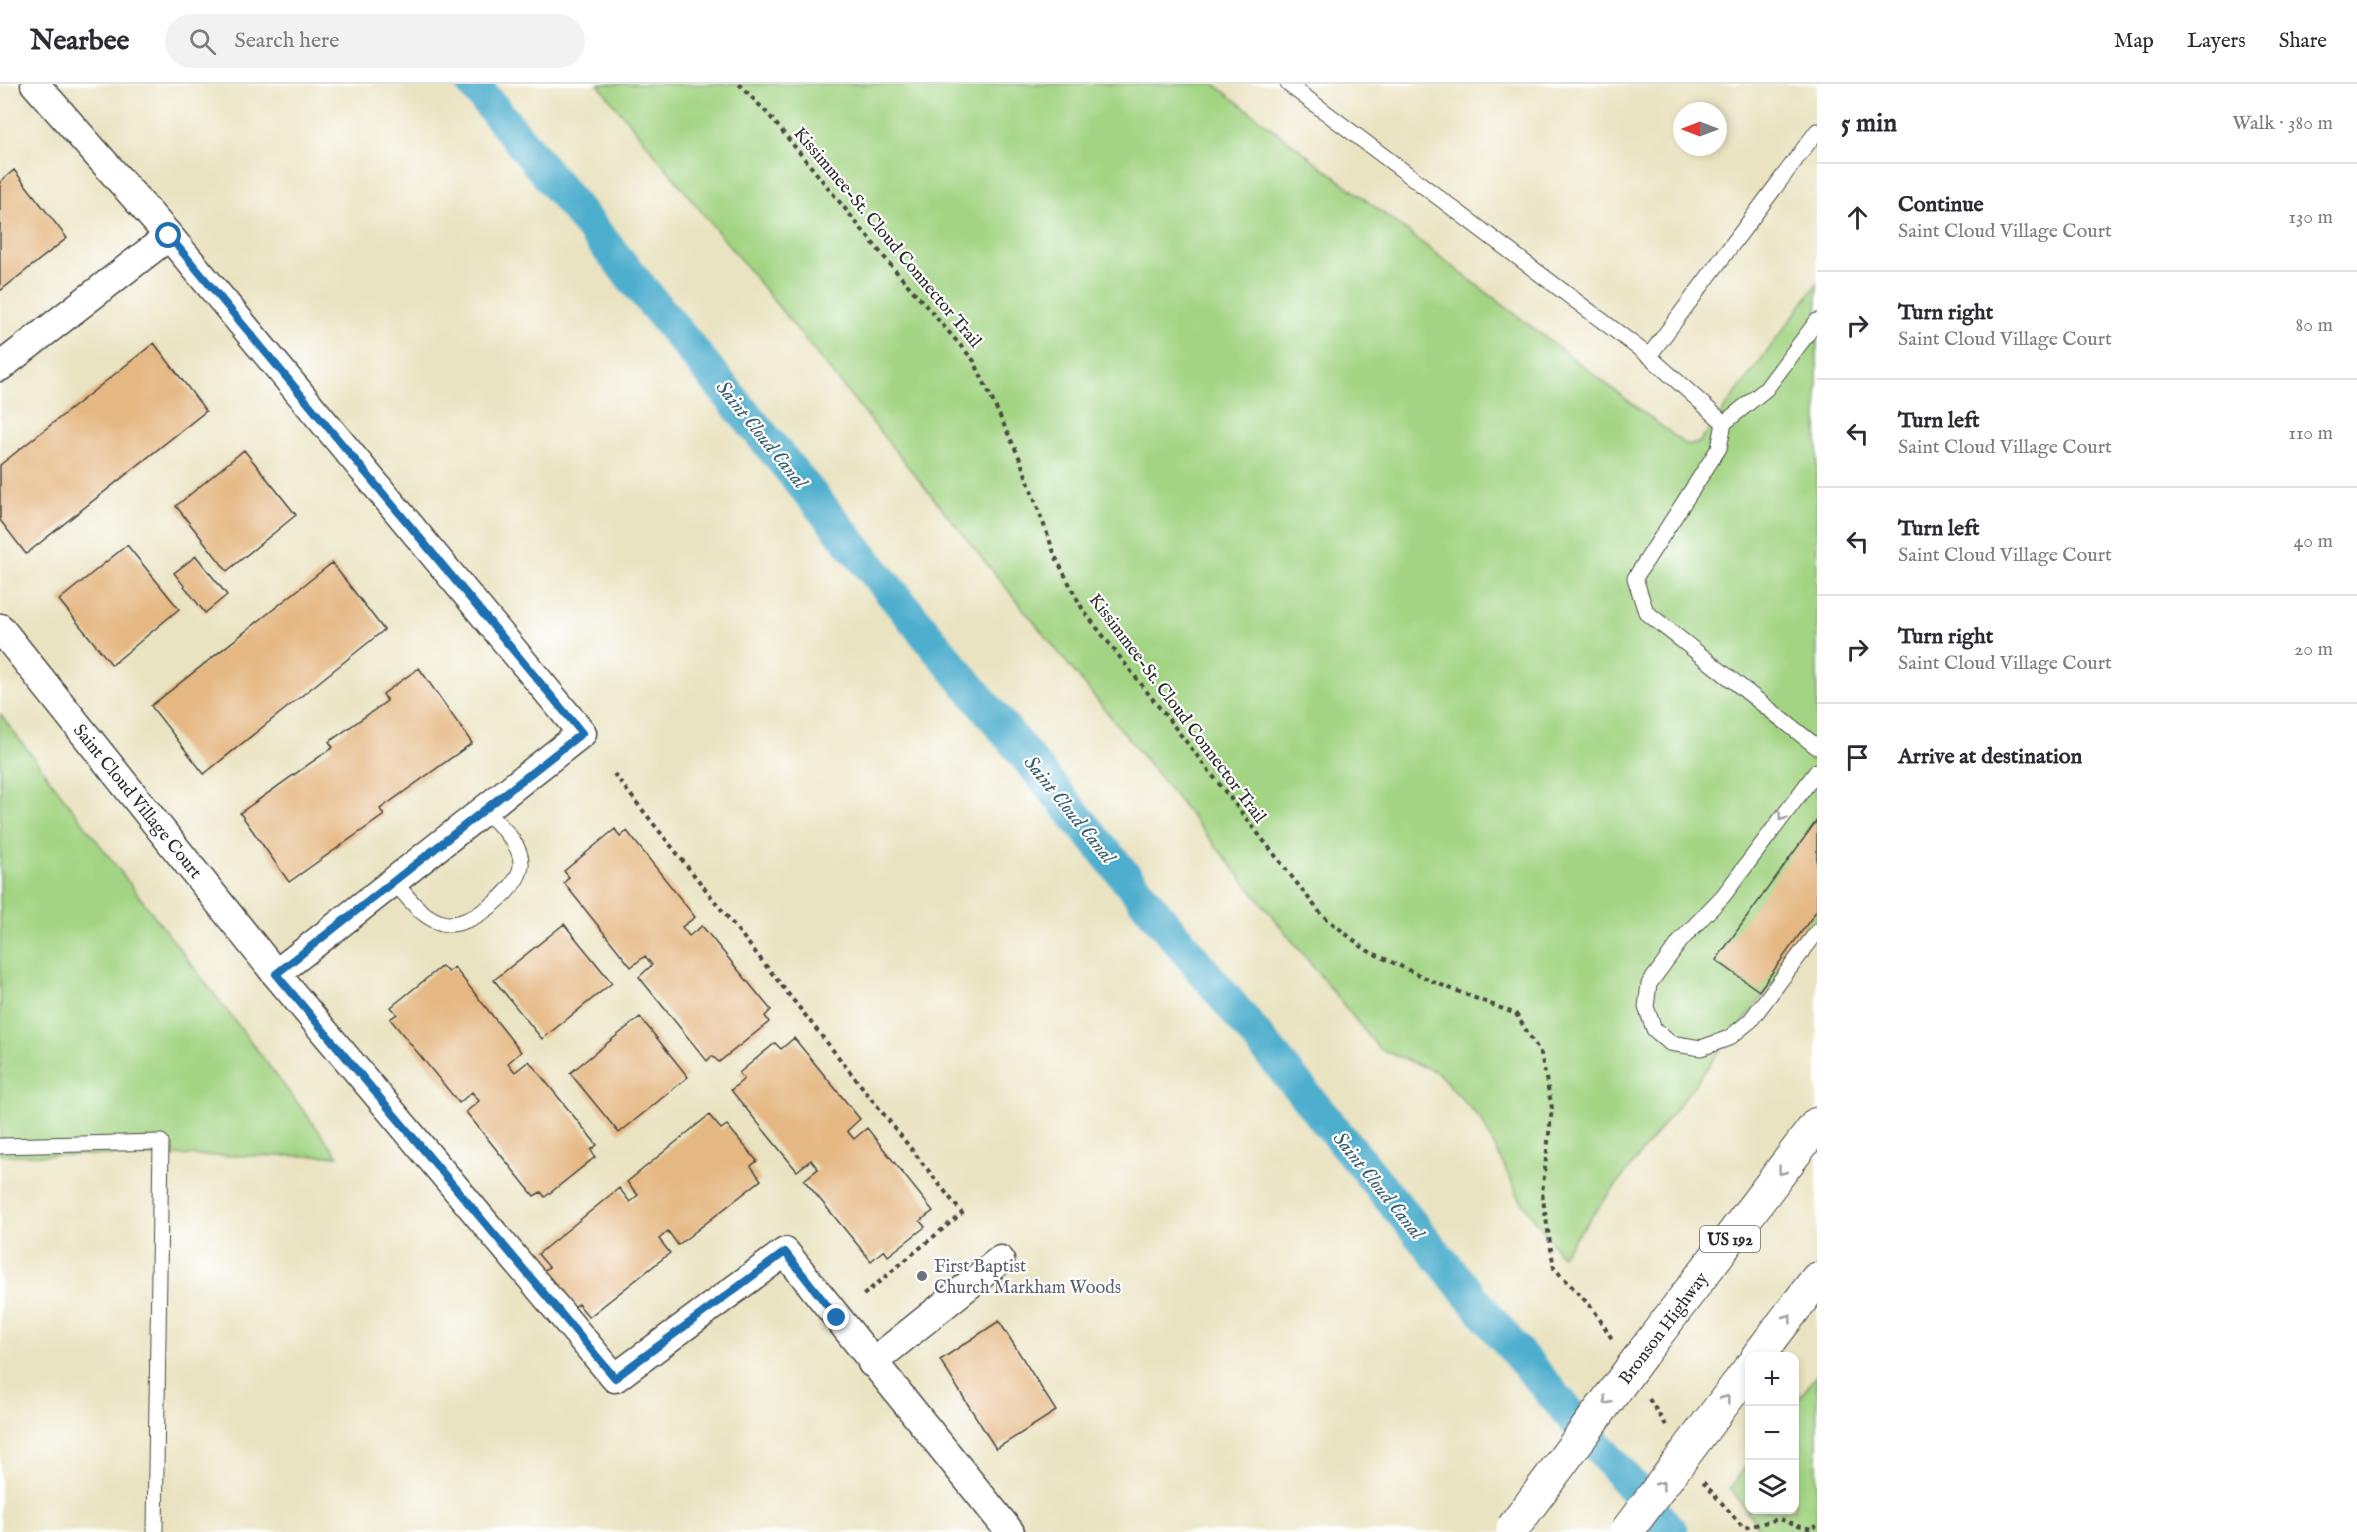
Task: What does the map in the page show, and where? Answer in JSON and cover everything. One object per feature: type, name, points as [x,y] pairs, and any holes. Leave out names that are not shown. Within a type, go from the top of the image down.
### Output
[{"type":"highway","name":"Bronson Highway","points":[[1511,1530],[1817,1124]]},
{"type":"highway","points":[[1761,1352],[1817,1279]]},
{"type":"highway","points":[[1626,1532],[1745,1373]]},
{"type":"street","points":[[35,84],[169,236],[582,733],[276,974]]},
{"type":"street","points":[[0,367],[169,236]]},
{"type":"street","name":"Saint Cloud Village Court","points":[[0,628],[276,974],[615,1378],[785,1252],[1010,1532]]},
{"type":"street","points":[[872,1363],[1000,1260]]},
{"type":"lane","points":[[1288,84],[1649,356],[1724,423]]},
{"type":"lane","points":[[1649,356],[1817,131]]},
{"type":"lane","points":[[1817,321],[1766,389],[1724,423],[1719,448],[1635,578],[1646,612],[1817,747]]},
{"type":"lane","points":[[1817,771],[1723,896],[1682,939],[1649,984],[1646,1007],[1654,1029],[1670,1043],[1701,1048],[1729,1038],[1750,1021],[1817,932]]},
{"type":"lane","points":[[394,882],[425,916],[443,924],[461,924],[486,909],[516,883],[521,866],[519,851],[505,831],[485,810]]},
{"type":"lane","points":[[0,1146],[162,1142],[155,1532]]},
{"type":"path","name":"Kissimmee-St. Cloud Connector Trail","points":[[739,84],[769,115],[894,268],[974,361],[1019,457],[1056,558],[1083,610],[1321,914],[1366,950],[1434,982],[1516,1014],[1541,1054],[1551,1108],[1542,1192],[1554,1268]]},
{"type":"path","points":[[614,774],[962,1213],[837,1318]]},
{"type":"path","points":[[1744,1528],[1779,1519],[1811,1529],[1817,1526]]},
{"type":"green space","points":[[598,84],[1214,84],[1685,444],[1700,442],[1817,284],[1817,927],[1561,1256],[1519,1197],[1482,1121],[1437,1072],[1379,1049]]},
{"type":"green space","points":[[0,714],[338,1156],[0,1155]]},
{"type":"green space","points":[[1817,1374],[1817,1532],[1762,1532],[1749,1514],[1799,1514],[1799,1399]]},
{"type":"green space","points":[[1745,1467],[1745,1509],[1730,1488]]},
{"type":"building","points":[[14,170],[67,238],[0,291],[0,182]]},
{"type":"building","points":[[154,343],[206,411],[26,554],[0,520],[0,465]]},
{"type":"building","points":[[244,450],[296,515],[227,571],[176,506]]},
{"type":"building","points":[[127,545],[179,609],[112,665],[59,600]]},
{"type":"building","points":[[196,556],[227,595],[205,613],[174,573]]},
{"type":"building","points":[[332,563],[384,630],[204,774],[151,706]]},
{"type":"building","points":[[419,668],[472,743],[380,809],[384,815],[289,882],[240,813],[333,747],[329,742],[387,701],[383,694]]},
{"type":"building","points":[[1817,820],[1817,910],[1759,991],[1716,960]]},
{"type":"building","points":[[615,829],[620,837],[627,831],[695,917],[682,927],[689,936],[702,926],[771,1010],[765,1016],[769,1022],[719,1062],[712,1056],[707,1061],[639,977],[652,965],[645,956],[631,967],[564,883],[569,877],[564,871]]},
{"type":"building","points":[[564,924],[612,983],[542,1039],[494,980]]},
{"type":"building","points":[[442,966],[448,972],[454,967],[521,1052],[508,1063],[515,1072],[529,1061],[597,1145],[591,1150],[595,1157],[545,1197],[541,1192],[534,1196],[466,1112],[479,1101],[472,1092],[459,1103],[390,1019],[397,1014],[391,1007]]},
{"type":"building","points":[[640,1017],[688,1077],[619,1133],[570,1073]]},
{"type":"building","points":[[794,1038],[860,1119],[847,1131],[854,1139],[867,1128],[933,1211],[920,1221],[925,1227],[888,1256],[884,1250],[871,1261],[804,1180],[818,1169],[811,1160],[797,1171],[731,1090],[744,1079],[739,1073],[775,1043],[781,1049]]},
{"type":"building","points":[[709,1115],[721,1129],[727,1125],[757,1161],[751,1166],[761,1180],[678,1245],[668,1231],[659,1239],[670,1253],[589,1317],[578,1304],[572,1309],[542,1272],[549,1267],[538,1254],[619,1188],[630,1202],[638,1195],[627,1182]]},
{"type":"building","points":[[999,1321],[1056,1411],[996,1449],[940,1360]]},
{"type":"waterway","name":"Saint Cloud Canal","points":[[473,84],[1515,1350],[1671,1532]]},
{"type":"place","name":"First Baptist Church Markham Woods","points":[[922,1276]]},
{"type":"route","points":[[169,236],[582,733],[276,974],[615,1378],[785,1252],[837,1318]]}]
